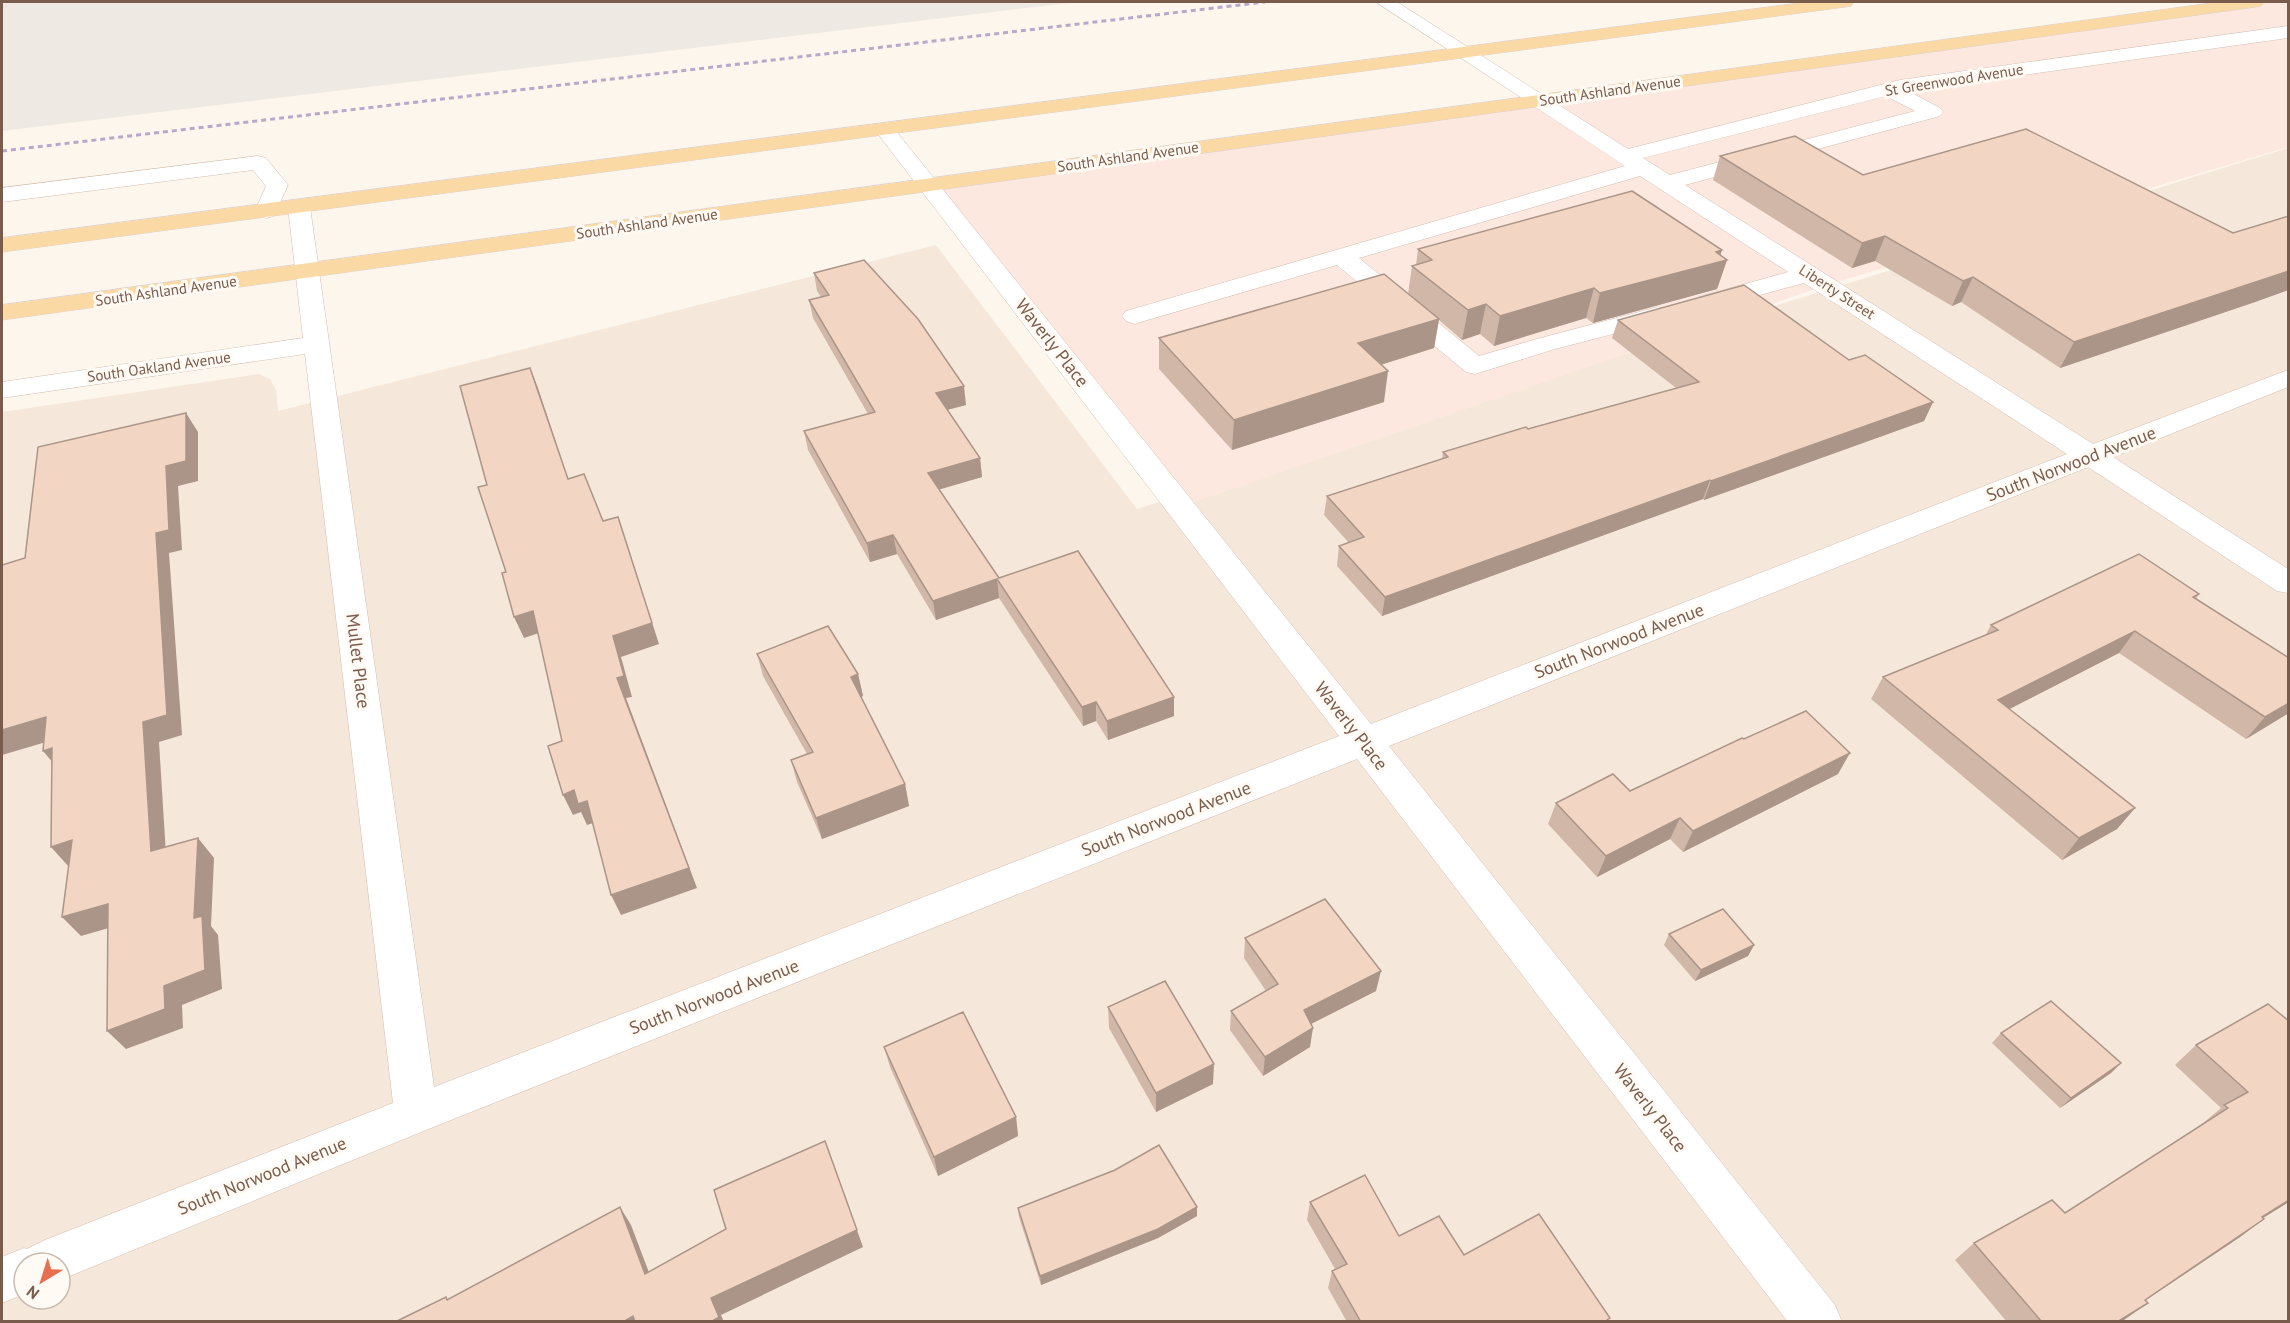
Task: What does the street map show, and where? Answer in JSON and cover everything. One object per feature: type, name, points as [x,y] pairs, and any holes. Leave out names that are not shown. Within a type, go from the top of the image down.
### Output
[{"type":"main road","points":[[2,245],[1845,2]]},
{"type":"main road","name":"South Ashland Avenue","points":[[2,313],[2255,2]]},
{"type":"street","name":"Liberty Street","points":[[1385,2],[2289,583]]},
{"type":"street","name":"St Greenwood Avenue","points":[[1135,316],[1341,256],[1635,162],[1889,89],[2289,32]]},
{"type":"street","points":[[1667,183],[1933,112],[1889,89]]},
{"type":"street","name":"Waverly Place","points":[[885,130],[1818,1322]]},
{"type":"street","points":[[2,195],[258,163],[277,185],[266,211]]},
{"type":"street","name":"Mullet Place","points":[[299,207],[416,1114]]},
{"type":"street","points":[[1341,256],[1475,366],[1546,344],[1754,290],[1809,273]]},
{"type":"street","name":"South Oakland Avenue","points":[[2,390],[317,344]]},
{"type":"street","name":"South Norwood Avenue","points":[[72,1252],[416,1114],[2289,378]]},
{"type":"shaded area","points":[[2,2],[1076,2],[2,131]]},
{"type":"shaded area","points":[[2255,2],[2288,2],[2288,147],[1827,285],[1180,507],[928,185]]},
{"type":"shaded area","points":[[2288,148],[2288,1321],[2,1322],[2,412],[259,374],[270,379],[276,390],[278,411],[936,245],[1137,509],[1709,326]]},
{"type":"building","points":[[2026,129],[2233,233],[2289,216],[2289,271],[2074,342],[1973,277],[1963,281],[1885,236],[1862,243],[1720,156],[1795,136],[1863,175]]},
{"type":"building","points":[[1632,191],[1722,250],[1716,252],[1727,260],[1600,293],[1594,288],[1500,316],[1486,304],[1468,310],[1412,266],[1432,260],[1418,249]]},
{"type":"building","points":[[864,260],[918,319],[964,386],[936,393],[980,458],[928,473],[999,578],[1078,551],[1174,697],[1107,721],[1096,702],[1082,707],[997,579],[933,601],[893,535],[867,543],[804,431],[875,412],[809,300],[829,295],[814,273]]},
{"type":"building","points":[[1384,274],[1439,319],[1358,343],[1388,371],[1234,420],[1159,338]]},
{"type":"building","points":[[1744,285],[1849,360],[1865,355],[1933,402],[1385,597],[1339,546],[1364,537],[1327,496],[1448,457],[1443,452],[1526,427],[1528,429],[1699,382],[1618,320]]},
{"type":"building","points":[[530,368],[568,479],[584,474],[603,521],[618,517],[652,623],[613,636],[624,676],[617,678],[689,868],[611,895],[587,801],[578,804],[574,790],[563,795],[548,746],[562,741],[533,611],[514,617],[502,573],[506,572],[478,487],[487,485],[460,386]]},
{"type":"building","points":[[186,413],[186,461],[166,466],[169,530],[156,533],[167,715],[143,722],[151,851],[198,838],[194,918],[202,916],[205,970],[164,986],[165,1009],[107,1031],[108,904],[62,917],[72,840],[51,847],[52,748],[43,751],[46,717],[2,730],[2,565],[25,558],[38,447]]},
{"type":"building","points":[[2139,554],[2199,594],[2193,597],[2289,658],[2289,703],[2265,717],[2135,631],[1998,700],[2135,808],[2079,838],[1883,677],[1998,630],[1991,625]]},
{"type":"building","points":[[828,626],[858,674],[851,677],[905,784],[816,818],[791,760],[813,752],[757,654]]},
{"type":"building","points":[[1806,711],[1850,753],[1693,831],[1680,818],[1606,856],[1556,803],[1613,774],[1630,791],[1742,738]]},
{"type":"building","points":[[1325,899],[1381,971],[1304,1010],[1313,1028],[1265,1057],[1231,1011],[1278,984],[1245,938]]},
{"type":"building","points":[[1723,909],[1754,945],[1701,970],[1669,934]]},
{"type":"building","points":[[1165,981],[1214,1064],[1156,1093],[1108,1007]]},
{"type":"building","points":[[2051,1001],[2121,1063],[2071,1098],[2001,1033]]},
{"type":"building","points":[[2268,1004],[2289,1021],[2289,1200],[2145,1300],[2148,1303],[2117,1322],[2042,1322],[1974,1243],[2052,1200],[2065,1213],[2228,1108],[2224,1105],[2248,1092],[2196,1045]]},
{"type":"building","points":[[963,1012],[1016,1117],[934,1157],[884,1047]]},
{"type":"building","points":[[825,1141],[857,1230],[711,1298],[719,1317],[711,1322],[635,1322],[633,1316],[623,1322],[395,1322],[446,1297],[447,1300],[620,1207],[645,1274],[726,1229],[714,1190]]},
{"type":"building","points":[[1159,1145],[1197,1207],[1158,1229],[1040,1276],[1018,1208],[1115,1170]]},
{"type":"building","points":[[1365,1175],[1399,1236],[1439,1216],[1464,1255],[1539,1214],[1610,1318],[1604,1322],[1361,1322],[1332,1271],[1347,1264],[1310,1202]]},
{"type":"railway","points":[[2,151],[1265,2]]}]
